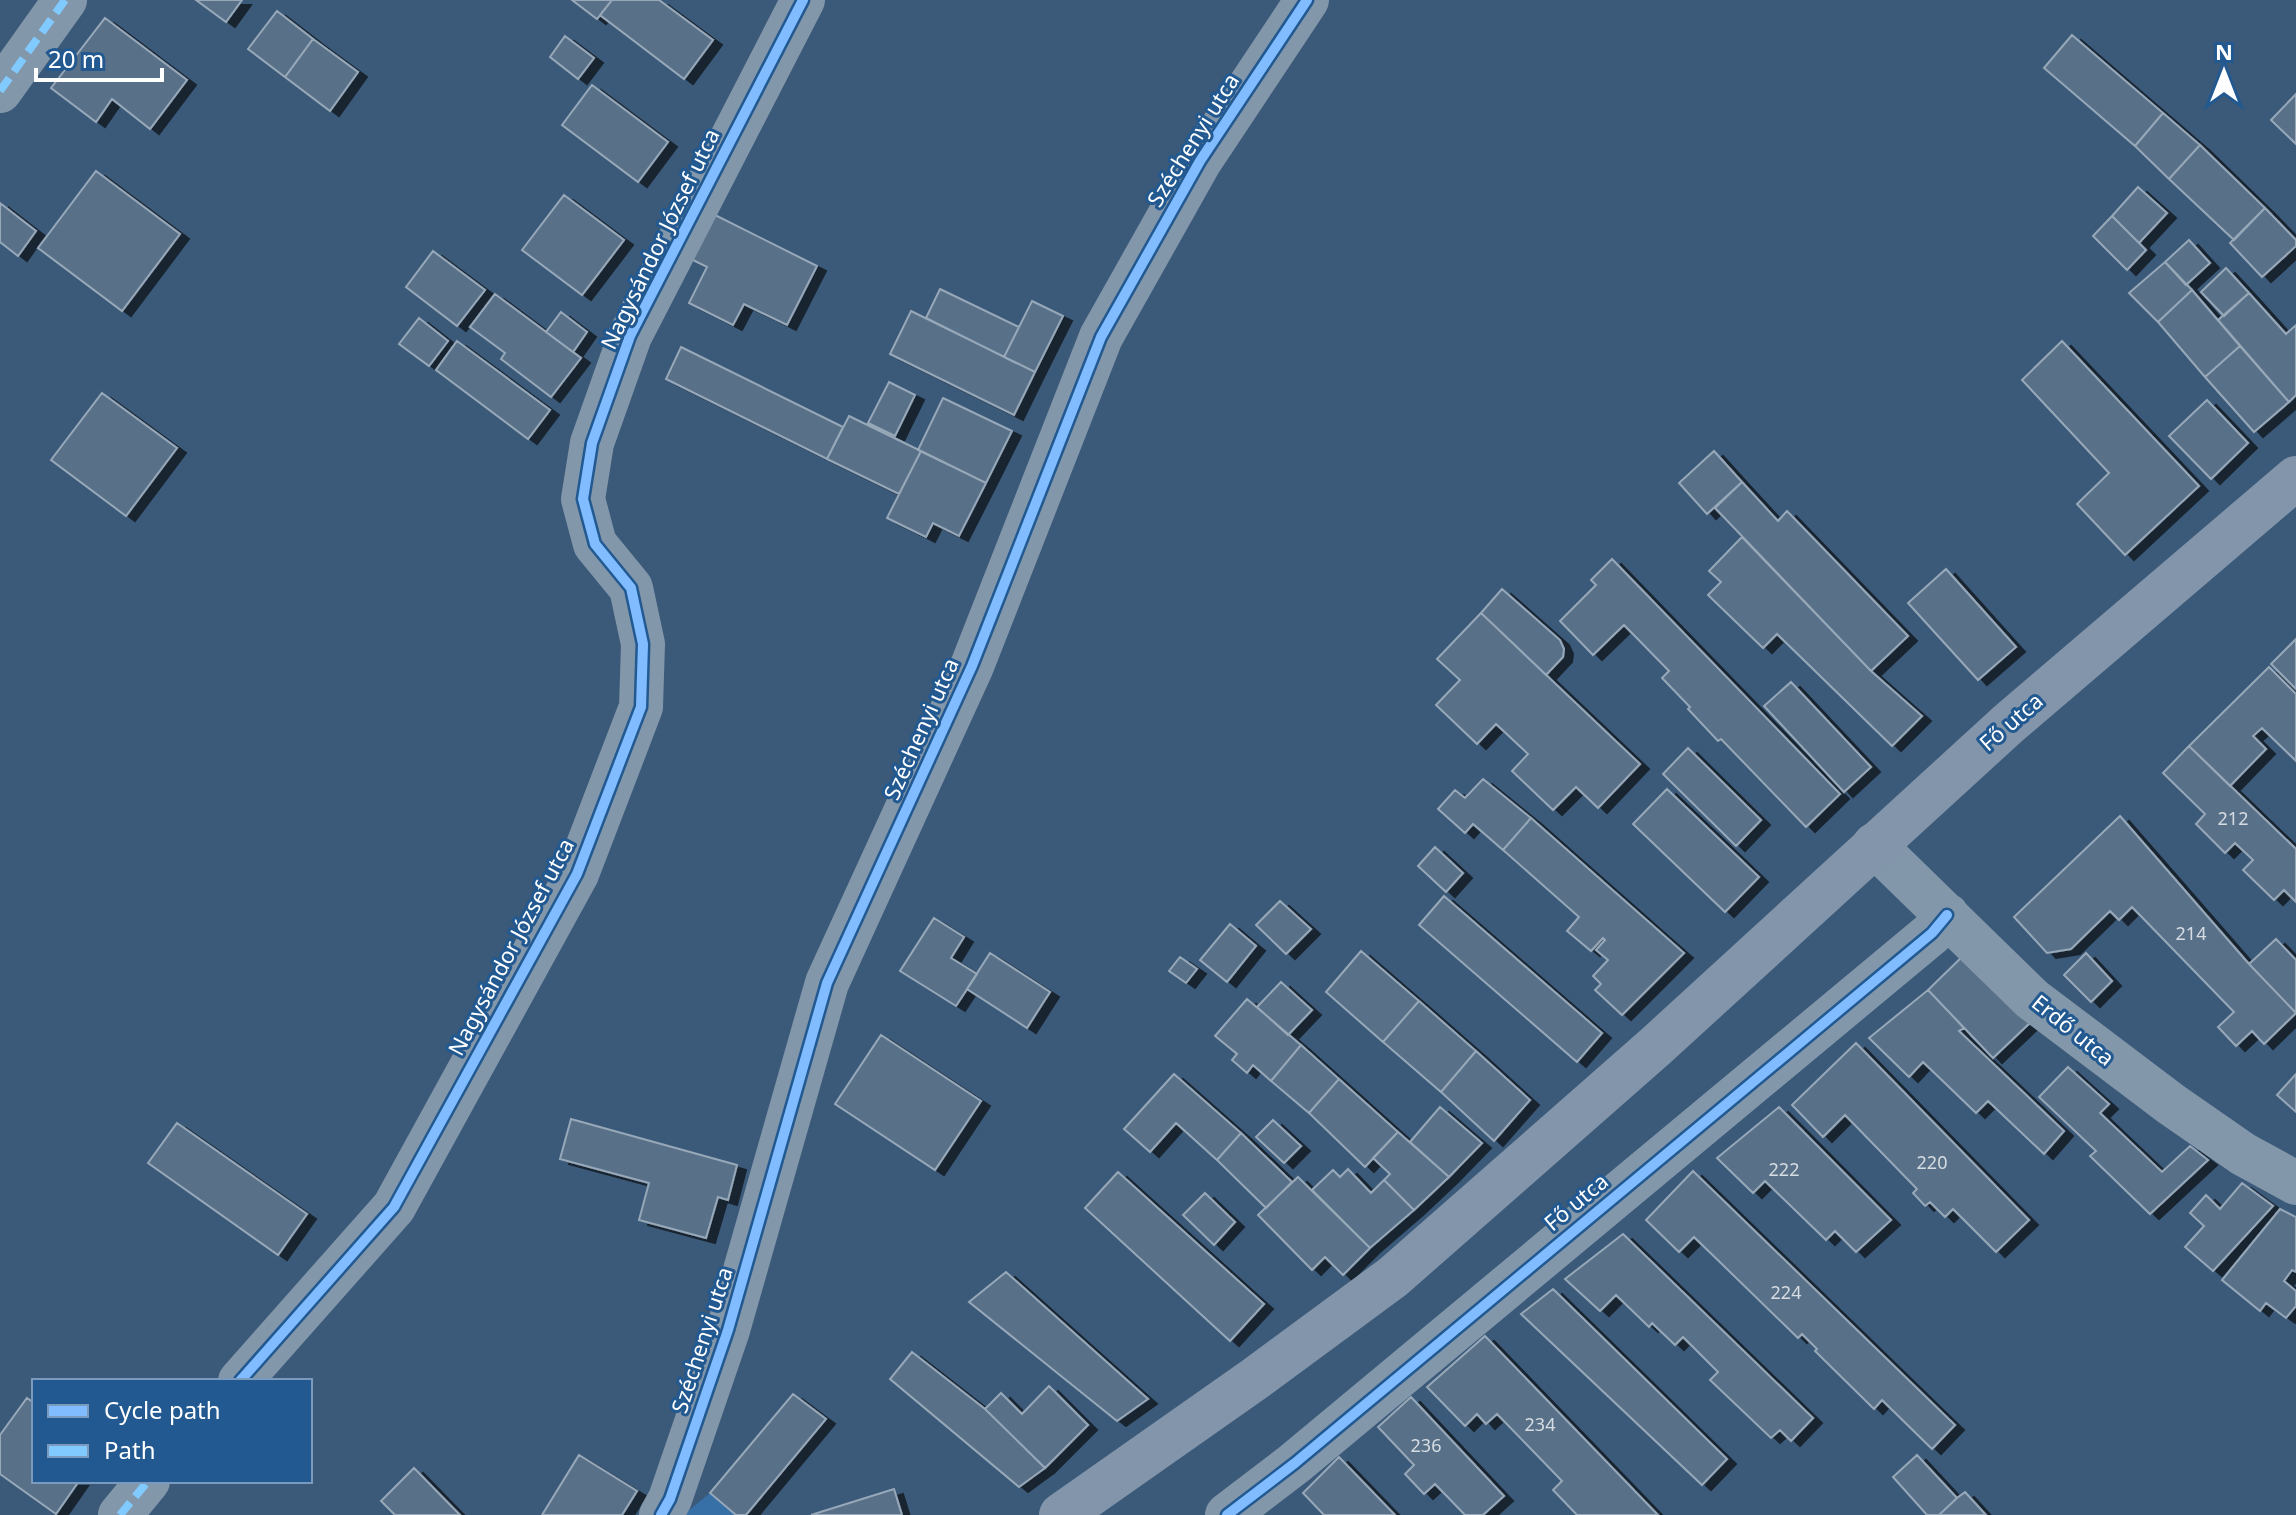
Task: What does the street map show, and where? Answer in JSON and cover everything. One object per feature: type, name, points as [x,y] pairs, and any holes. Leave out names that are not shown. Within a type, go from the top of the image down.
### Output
[{"type":"main road","name":"Fő utca","points":[[1061,1515],[1393,1277],[1656,1046],[2020,714],[2296,478]]},
{"type":"street","points":[[0,91],[65,0]]},
{"type":"street","name":"Nagysándor József utca","points":[[242,1379],[394,1207],[577,874],[641,707],[643,644],[631,588],[595,544],[583,499],[592,443],[630,336],[803,0]]},
{"type":"street","name":"Széchenyi utca","points":[[661,1515],[670,1499],[728,1330],[827,983],[972,666],[1101,337],[1200,161],[1307,0]]},
{"type":"street","name":"Erdő utca","points":[[1874,845],[2032,999],[2135,1079],[2243,1154],[2296,1183]]},
{"type":"street","name":"Fő utca","points":[[1227,1515],[1295,1463],[1932,933],[1947,915]]},
{"type":"street","points":[[120,1515],[146,1483]]},
{"type":"shaded area","points":[[710,1493],[736,1515],[683,1515]]},
{"type":"building","points":[[196,0],[242,0],[226,22]]},
{"type":"building","points":[[572,0],[612,0],[597,19]]},
{"type":"building","points":[[612,0],[659,0],[713,40],[684,79],[600,15]]},
{"type":"building","points":[[277,11],[313,39],[285,77],[248,49]]},
{"type":"building","points":[[105,18],[187,80],[150,129],[112,99],[96,122],[51,88]]},
{"type":"building","points":[[2072,35],[2163,113],[2135,146],[2044,68]]},
{"type":"building","points":[[565,36],[594,58],[578,79],[550,57]]},
{"type":"building","points":[[313,39],[358,72],[330,111],[285,77]]},
{"type":"building","points":[[592,85],[668,142],[638,182],[562,125]]},
{"type":"building","points":[[2296,94],[2296,144],[2271,120]]},
{"type":"building","points":[[2163,113],[2200,145],[2169,179],[2135,146]]},
{"type":"building","points":[[2200,145],[2265,208],[2234,240],[2169,179]]},
{"type":"building","points":[[96,171],[180,234],[122,311],[38,248]]},
{"type":"building","points":[[2138,187],[2167,213],[2139,243],[2112,216]]},
{"type":"building","points":[[564,195],[624,240],[582,295],[522,250]]},
{"type":"building","points":[[0,203],[36,231],[18,256],[0,242]]},
{"type":"building","points":[[2265,208],[2296,240],[2296,246],[2262,277],[2230,243]]},
{"type":"building","points":[[711,213],[817,266],[787,325],[744,304],[733,325],[689,303],[707,267],[689,258]]},
{"type":"building","points":[[2112,216],[2146,250],[2127,270],[2093,236]]},
{"type":"building","points":[[2189,240],[2210,263],[2186,285],[2165,262]]},
{"type":"building","points":[[433,251],[485,290],[457,326],[406,287]]},
{"type":"building","points":[[2165,262],[2192,290],[2158,322],[2129,293]]},
{"type":"building","points":[[2226,268],[2249,293],[2224,316],[2201,292]]},
{"type":"building","points":[[940,289],[1019,327],[1004,357],[926,318]]},
{"type":"building","points":[[2192,290],[2240,346],[2205,377],[2158,322]]},
{"type":"building","points":[[2249,293],[2286,334],[2296,325],[2296,395],[2289,402],[2218,320]]},
{"type":"building","points":[[495,294],[581,358],[551,397],[501,359],[505,353],[470,327]]},
{"type":"building","points":[[1032,301],[1063,316],[1035,372],[1004,357]]},
{"type":"building","points":[[911,311],[1035,372],[1014,415],[890,354]]},
{"type":"building","points":[[561,312],[587,332],[573,352],[546,332]]},
{"type":"building","points":[[419,318],[448,341],[429,366],[399,344]]},
{"type":"building","points":[[457,341],[550,410],[528,439],[436,370]]},
{"type":"building","points":[[2062,341],[2199,486],[2125,555],[2077,504],[2109,473],[2022,380]]},
{"type":"building","points":[[2240,346],[2289,402],[2254,432],[2205,377]]},
{"type":"building","points":[[681,347],[843,427],[827,459],[666,379]]},
{"type":"building","points":[[889,382],[915,395],[895,436],[868,423]]},
{"type":"building","points":[[102,393],[177,448],[126,516],[51,460]]},
{"type":"building","points":[[943,398],[1012,431],[986,483],[918,450]]},
{"type":"building","points":[[2207,400],[2248,443],[2211,479],[2169,436]]},
{"type":"building","points":[[849,416],[921,451],[899,494],[827,459]]},
{"type":"building","points":[[921,451],[986,483],[959,536],[933,523],[926,537],[887,518]]},
{"type":"building","points":[[1714,451],[1742,482],[1707,514],[1679,483]]},
{"type":"building","points":[[1742,482],[1778,521],[1787,511],[1908,636],[1871,671],[1715,508]]},
{"type":"building","points":[[1742,537],[1871,671],[1922,716],[1892,746],[1777,634],[1763,648],[1708,595],[1721,582],[1709,571]]},
{"type":"building","points":[[1612,559],[1840,794],[1806,827],[1688,709],[1690,707],[1662,678],[1669,671],[1624,625],[1593,655],[1560,621],[1596,585],[1591,580]]},
{"type":"building","points":[[1946,569],[2016,647],[1978,680],[1908,603]]},
{"type":"building","points":[[1502,589],[1560,640],[1563,657],[1546,675],[1481,613]]},
{"type":"building","points":[[1481,613],[1640,764],[1598,808],[1576,787],[1553,810],[1512,771],[1528,754],[1496,724],[1477,744],[1436,705],[1460,680],[1437,659]]},
{"type":"building","points":[[2296,639],[2296,689],[2271,664]]},
{"type":"building","points":[[2269,667],[2296,694],[2296,761],[2262,728],[2253,736],[2266,749],[2230,786],[2189,746]]},
{"type":"building","points":[[1791,682],[1871,767],[1844,792],[1764,706]]},
{"type":"building","points":[[2189,746],[2296,849],[2296,902],[2284,890],[2274,900],[2243,870],[2253,860],[2235,843],[2225,853],[2196,824],[2205,814],[2163,773]]},
{"type":"building","points":[[1688,748],[1761,820],[1736,846],[1663,774]]},
{"type":"building","points":[[1483,779],[1531,818],[1503,850],[1473,824],[1465,833],[1438,809],[1455,790],[1465,798]]},
{"type":"building","points":[[1667,789],[1759,877],[1725,912],[1633,824]]},
{"type":"building","points":[[2120,816],[2249,964],[2296,1013],[2264,1044],[2252,1031],[2236,1046],[2218,1027],[2234,1012],[2132,907],[2119,920],[2110,911],[2071,949],[2047,953],[2014,917]]},
{"type":"building","points":[[1531,818],[1684,953],[1622,1015],[1595,990],[1601,984],[1593,976],[1608,960],[1596,950],[1605,940],[1603,938],[1591,951],[1567,931],[1579,917],[1503,850]]},
{"type":"building","points":[[1435,847],[1463,873],[1446,892],[1418,866]]},
{"type":"building","points":[[1444,896],[1602,1033],[1577,1062],[1419,925]]},
{"type":"building","points":[[1280,901],[1311,929],[1286,954],[1256,925]]},
{"type":"building","points":[[934,918],[964,937],[951,958],[977,974],[956,1006],[900,971]]},
{"type":"building","points":[[1230,924],[1256,946],[1227,982],[1200,960]]},
{"type":"building","points":[[2276,939],[2296,960],[2296,1013],[2249,964]]},
{"type":"building","points":[[1361,951],[1419,1001],[1383,1042],[1326,992]]},
{"type":"building","points":[[1967,952],[2033,1020],[1993,1058],[1928,990]]},
{"type":"building","points":[[990,953],[1050,992],[1027,1028],[967,989]]},
{"type":"building","points":[[2086,953],[2112,981],[2091,1002],[2064,975]]},
{"type":"building","points":[[1180,957],[1197,969],[1186,983],[1169,971]]},
{"type":"building","points":[[1281,982],[1312,1010],[1288,1035],[1257,1007]]},
{"type":"building","points":[[1928,990],[1964,1028],[1959,1031],[2064,1131],[2044,1154],[1988,1101],[1976,1113],[1923,1062],[1909,1077],[1869,1038]]},
{"type":"building","points":[[1247,999],[1301,1045],[1271,1081],[1253,1065],[1247,1073],[1232,1060],[1237,1054],[1215,1036]]},
{"type":"building","points":[[1419,1001],[1476,1051],[1441,1092],[1383,1042]]},
{"type":"building","points":[[881,1035],[981,1101],[935,1170],[835,1104]]},
{"type":"building","points":[[1856,1043],[2029,1220],[1996,1252],[1953,1209],[1945,1217],[1930,1202],[1925,1206],[1913,1193],[1917,1189],[1845,1115],[1823,1137],[1792,1105]]},
{"type":"building","points":[[1301,1045],[1339,1079],[1309,1113],[1271,1081]]},
{"type":"building","points":[[1476,1051],[1530,1100],[1494,1141],[1441,1092]]},
{"type":"building","points":[[2068,1067],[2109,1104],[2100,1113],[2162,1172],[2190,1146],[2208,1160],[2150,1214],[2090,1156],[2096,1151],[2039,1097]]},
{"type":"building","points":[[1174,1074],[1241,1133],[1217,1160],[1176,1123],[1150,1152],[1124,1129]]},
{"type":"building","points":[[2296,1074],[2296,1112],[2277,1095]]},
{"type":"building","points":[[1339,1079],[1398,1132],[1365,1167],[1309,1113]]},
{"type":"building","points":[[1440,1107],[1482,1143],[1449,1177],[1410,1142]]},
{"type":"building","points":[[1779,1107],[1891,1220],[1856,1252],[1835,1231],[1826,1240],[1765,1181],[1753,1193],[1717,1158]]},
{"type":"building","points":[[571,1119],[737,1165],[728,1200],[718,1197],[706,1238],[639,1220],[649,1183],[560,1159]]},
{"type":"building","points":[[1273,1120],[1301,1146],[1284,1163],[1256,1137]]},
{"type":"building","points":[[177,1123],[307,1214],[278,1255],[148,1163]]},
{"type":"building","points":[[1398,1132],[1449,1177],[1414,1210],[1384,1180],[1390,1174],[1373,1158]]},
{"type":"building","points":[[1241,1133],[1292,1182],[1266,1208],[1217,1160]]},
{"type":"building","points":[[1348,1169],[1371,1193],[1384,1180],[1414,1210],[1370,1248],[1312,1190],[1333,1170],[1340,1177]]},
{"type":"building","points":[[1693,1171],[1955,1425],[1932,1449],[1882,1400],[1874,1409],[1802,1334],[1798,1338],[1694,1237],[1679,1252],[1646,1220]]},
{"type":"building","points":[[1118,1172],[1264,1304],[1230,1341],[1085,1208]]},
{"type":"building","points":[[1298,1177],[1370,1248],[1343,1275],[1325,1257],[1312,1270],[1258,1215]]},
{"type":"building","points":[[2242,1183],[2273,1206],[2213,1271],[2185,1247],[2204,1226],[2190,1213],[2206,1195],[2220,1209]]},
{"type":"building","points":[[1205,1193],[1235,1222],[1214,1245],[1183,1215]]},
{"type":"building","points":[[2280,1209],[2296,1217],[2296,1272],[2292,1270],[2284,1281],[2296,1291],[2296,1306],[2286,1318],[2266,1303],[2260,1311],[2222,1280]]},
{"type":"building","points":[[1623,1234],[1813,1418],[1791,1441],[1780,1430],[1771,1438],[1710,1380],[1718,1372],[1683,1337],[1675,1345],[1652,1323],[1649,1327],[1616,1295],[1600,1311],[1565,1279]]},
{"type":"building","points":[[1006,1272],[1148,1399],[1117,1421],[969,1302]]},
{"type":"building","points":[[1553,1289],[1727,1459],[1702,1485],[1521,1314]]},
{"type":"building","points":[[1485,1336],[1658,1515],[1577,1515],[1553,1490],[1562,1481],[1497,1414],[1486,1424],[1477,1414],[1465,1426],[1427,1387]]},
{"type":"building","points":[[912,1352],[985,1409],[1045,1468],[1019,1487],[890,1379]]},
{"type":"building","points":[[1049,1386],[1088,1425],[1045,1468],[985,1409],[1001,1393],[1022,1414]]},
{"type":"building","points":[[793,1394],[826,1419],[746,1515],[736,1515],[710,1493]]},
{"type":"building","points":[[1411,1397],[1504,1496],[1483,1515],[1465,1515],[1435,1484],[1424,1494],[1405,1474],[1414,1465],[1378,1427]]},
{"type":"building","points":[[27,1398],[32,1402],[32,1483],[78,1483],[56,1514],[0,1474],[0,1435]]},
{"type":"building","points":[[579,1455],[637,1491],[622,1515],[542,1515]]},
{"type":"building","points":[[1917,1455],[1957,1498],[1939,1515],[1927,1515],[1893,1477]]},
{"type":"building","points":[[1339,1457],[1395,1515],[1324,1515],[1303,1493]]},
{"type":"building","points":[[414,1468],[460,1515],[395,1515],[381,1501]]},
{"type":"building","points":[[894,1489],[902,1515],[811,1515]]},
{"type":"building","points":[[1965,1492],[1986,1515],[1939,1515],[1957,1498]]},
{"type":"marked path","points":[[0,91],[65,0]]},
{"type":"marked path","points":[[120,1515],[146,1483]]},
{"type":"cycle path","points":[[242,1379],[394,1207],[577,874],[641,707],[643,644],[631,588],[595,544],[583,499],[592,443],[630,336],[803,0]]},
{"type":"cycle path","points":[[661,1515],[670,1499],[728,1330],[827,983],[972,666],[1101,337],[1200,161],[1307,0]]},
{"type":"cycle path","points":[[1227,1515],[1295,1463],[1932,933],[1947,915]]}]
